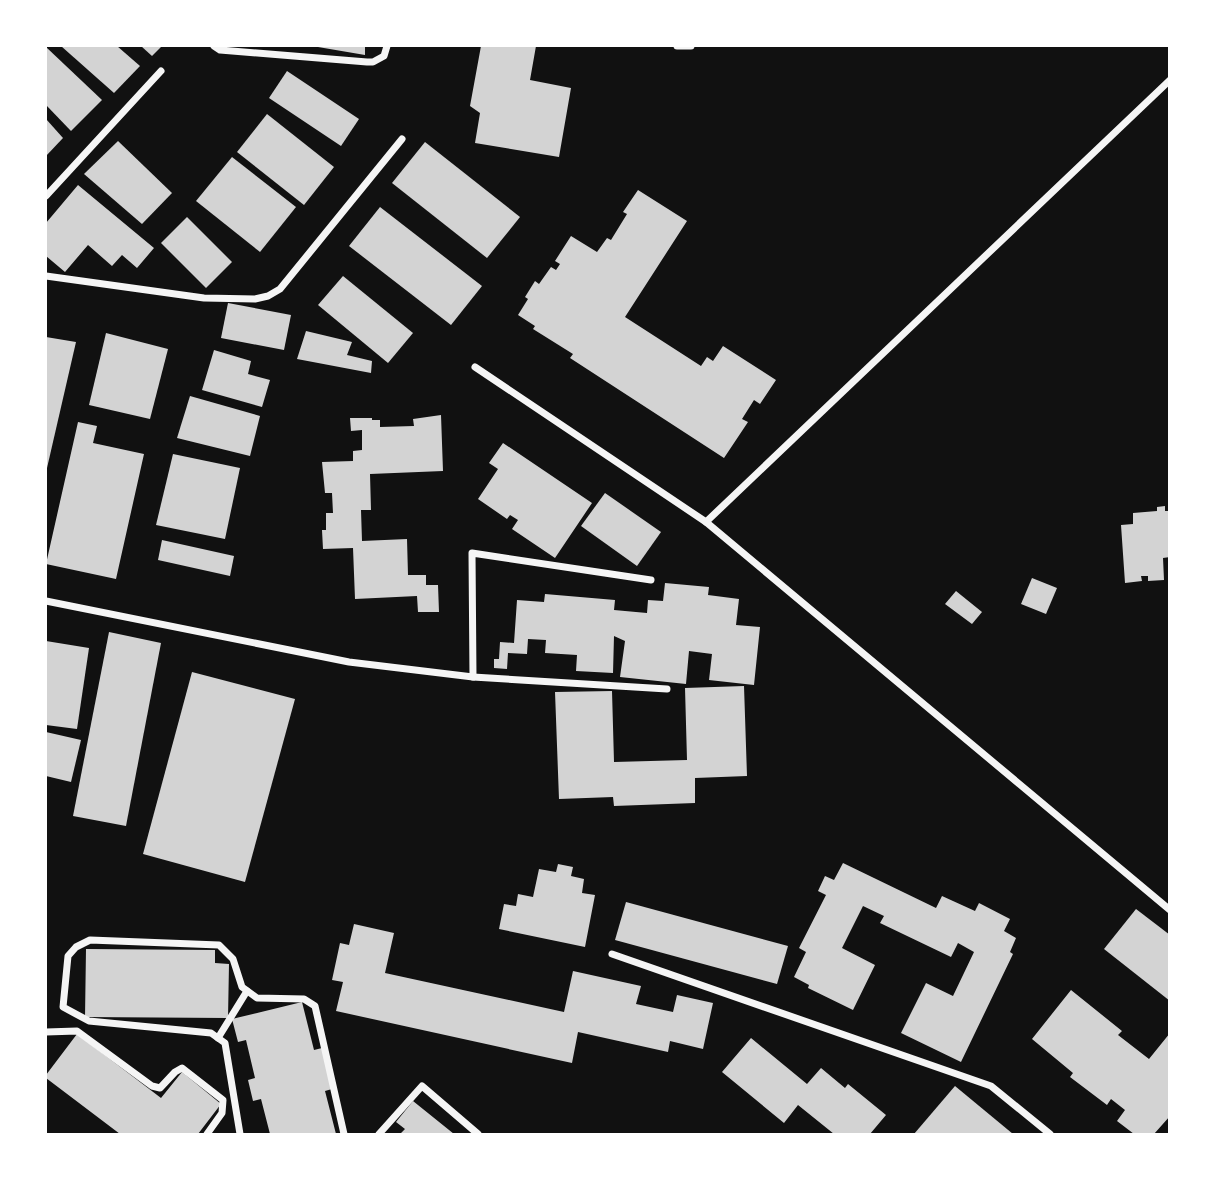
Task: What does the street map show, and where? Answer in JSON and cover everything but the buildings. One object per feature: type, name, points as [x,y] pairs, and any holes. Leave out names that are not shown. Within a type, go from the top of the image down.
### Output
[{"type":"street","points":[[214,46],[224,51],[373,62],[384,56],[387,46]]},
{"type":"street","points":[[677,46],[691,46]]},
{"type":"street","points":[[46,196],[161,71]]},
{"type":"street","points":[[706,522],[1170,80]]},
{"type":"street","points":[[46,276],[204,298],[255,299],[268,296],[280,289],[402,139]]},
{"type":"street","points":[[475,368],[706,522],[1170,910]]},
{"type":"street","points":[[472,677],[472,553],[651,580]]},
{"type":"street","points":[[46,601],[349,662],[472,677],[667,689]]},
{"type":"street","points":[[240,1135],[230,1060],[225,1043],[211,1033],[89,1021],[63,1007],[68,956],[76,947],[90,940],[219,945],[233,959],[242,987],[257,998],[304,999],[315,1006],[344,1135]]},
{"type":"street","points":[[612,954],[991,1086],[1050,1135]]},
{"type":"street","points":[[218,1038],[247,991]]},
{"type":"street","points":[[46,1032],[77,1031],[152,1086],[160,1088],[182,1068],[223,1100],[222,1113],[207,1135]]},
{"type":"street","points":[[379,1135],[422,1086],[478,1135]]}]
